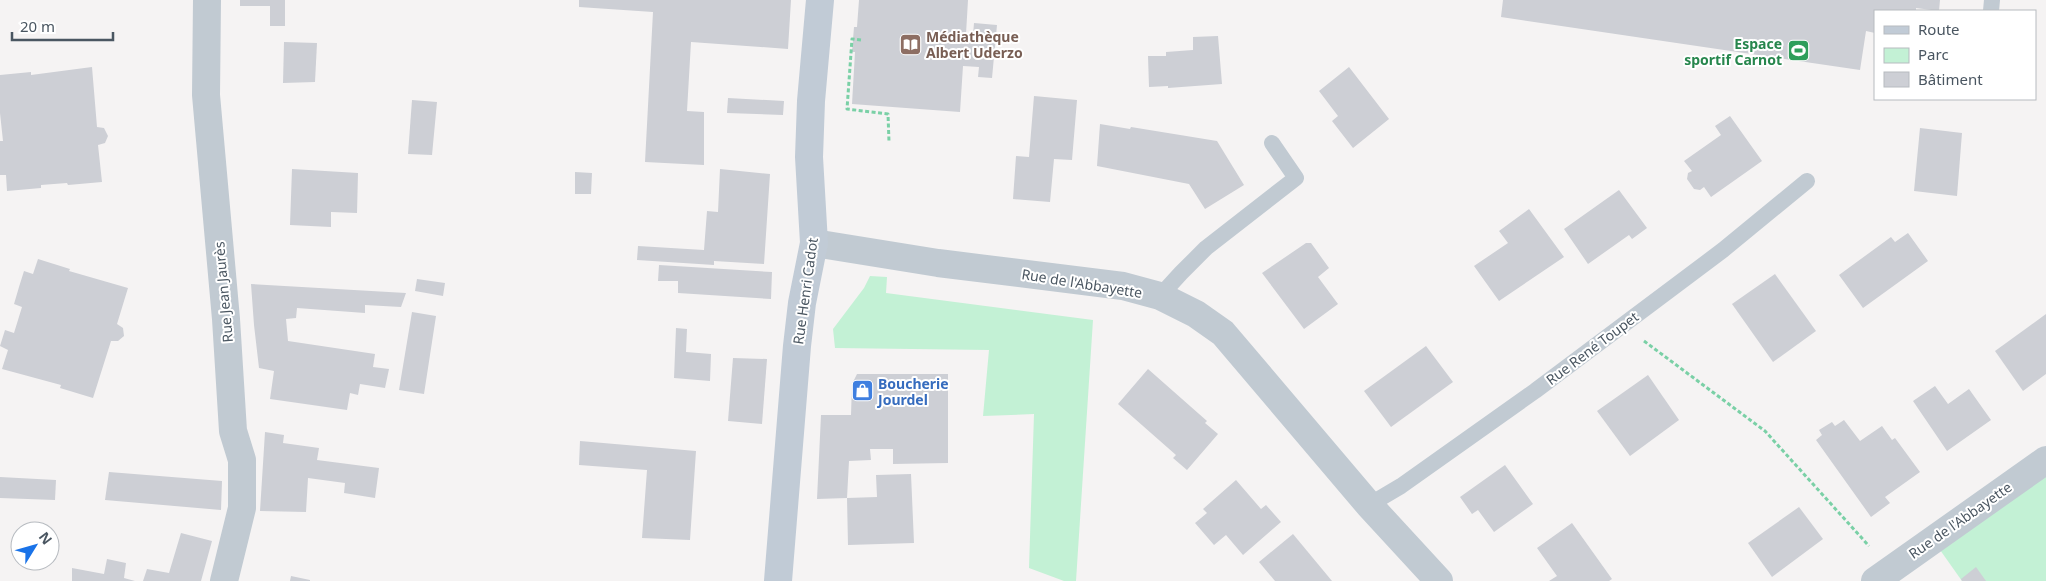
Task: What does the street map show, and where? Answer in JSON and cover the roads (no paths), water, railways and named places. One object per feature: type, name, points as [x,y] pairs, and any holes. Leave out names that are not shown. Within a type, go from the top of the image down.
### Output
[{"type":"main road","name":"Rue Henri Cadot","points":[[778,581],[798,337],[802,303],[814,243],[809,157],[811,101],[820,0]]},
{"type":"street","name":"Rue Jean Jaurès","points":[[207,0],[206,95],[226,319],[233,431],[242,460],[242,508],[224,581]]},
{"type":"street","name":"Rue de l'Abbayette","points":[[814,243],[938,263],[1123,286],[1160,296],[1196,314],[1223,333],[1369,505],[1439,581]]},
{"type":"street","name":"Rue de l'Abbayette","points":[[1882,576],[2046,460]]},
{"type":"lane","points":[[1160,296],[1206,248],[1296,178],[1272,143]]},
{"type":"lane","name":"Rue René Toupet","points":[[1369,505],[1401,486],[1535,390],[1723,250],[1807,181]]},
{"type":"place","name":"Médiathèque Albert Uderzo","points":[[910,44]]},
{"type":"place","name":"Espace sportif Carnot","points":[[1798,51]]},
{"type":"place","name":"Boucherie Jourdel","points":[[862,391]]}]
